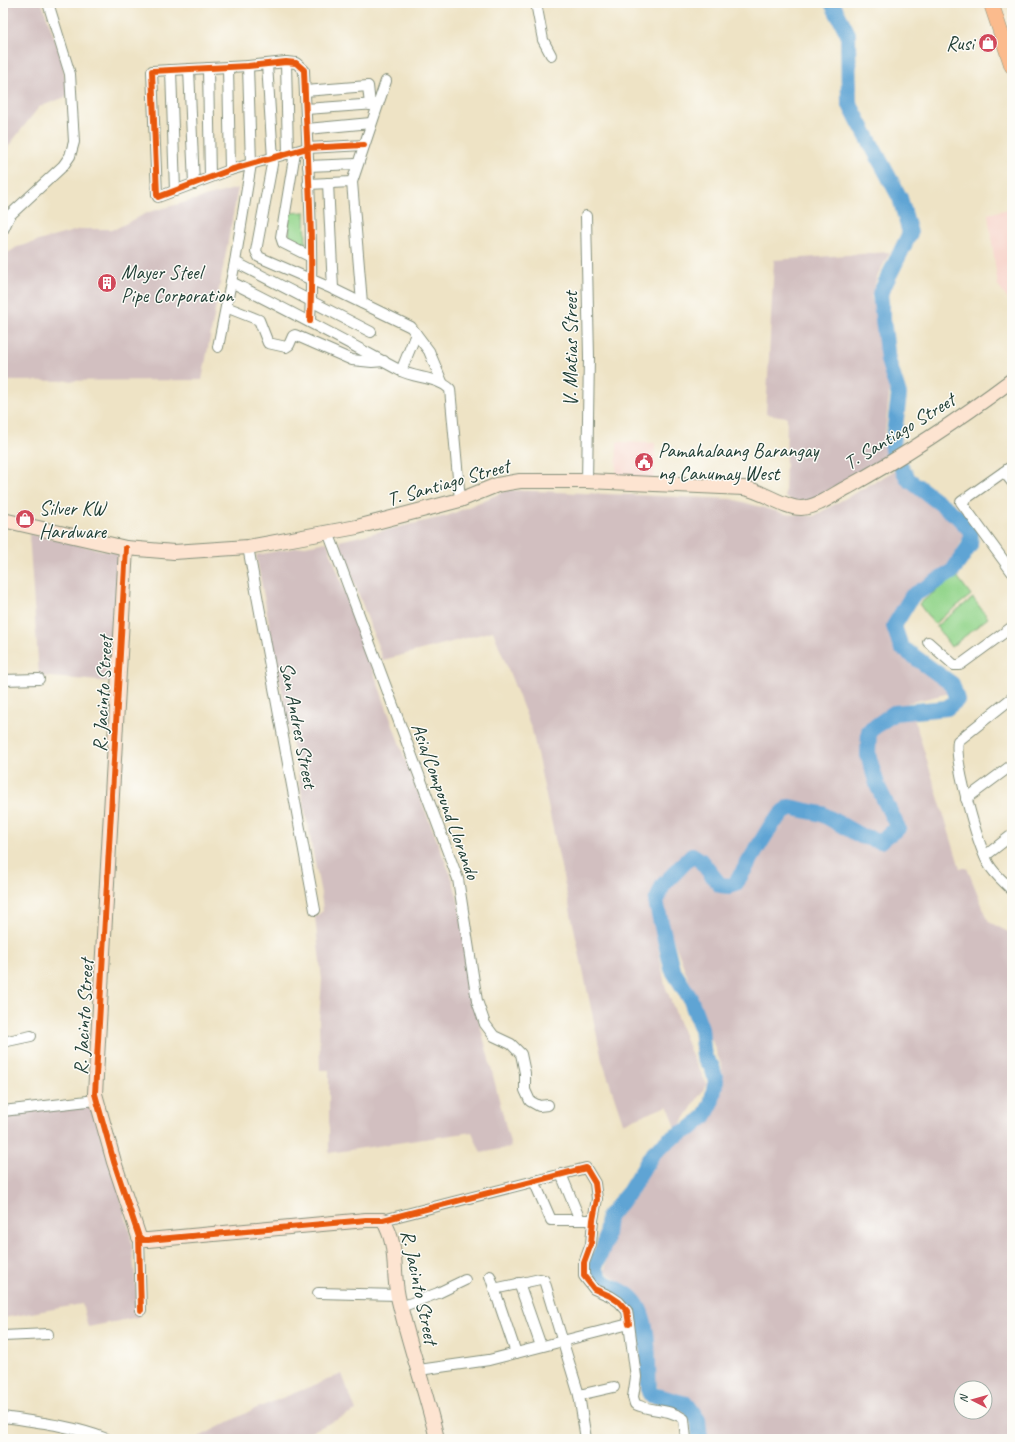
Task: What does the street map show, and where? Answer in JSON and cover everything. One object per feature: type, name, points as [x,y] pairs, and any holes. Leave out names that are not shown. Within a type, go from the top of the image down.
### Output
[{"type":"main road","points":[[991,3],[1011,59]]},
{"type":"street","points":[[3,230],[10,215],[64,166],[70,156],[74,142],[70,74],[48,3]]},
{"type":"street","points":[[536,3],[543,40],[551,55]]},
{"type":"street","points":[[286,62],[292,153],[281,237],[283,243],[311,258]]},
{"type":"street","points":[[310,321],[311,258],[308,184],[307,148],[307,129],[304,70],[296,63],[286,62],[248,66],[152,71],[157,195],[162,197],[175,190],[230,170],[273,159],[307,148],[364,145]]},
{"type":"street","points":[[267,64],[273,159],[256,251],[259,257],[362,303],[411,328],[416,334],[429,351],[442,382],[450,389],[460,500]]},
{"type":"street","points":[[218,347],[235,262],[251,164],[248,66]]},
{"type":"street","points":[[228,67],[230,170]]},
{"type":"street","points":[[208,68],[210,177]]},
{"type":"street","points":[[189,69],[194,184]]},
{"type":"street","points":[[171,70],[175,190]]},
{"type":"street","points":[[362,303],[352,182],[371,123],[374,104],[386,81]]},
{"type":"street","points":[[305,91],[368,86],[374,104]]},
{"type":"street","points":[[306,109],[374,104]]},
{"type":"street","points":[[307,129],[371,123]]},
{"type":"street","points":[[308,166],[357,164]]},
{"type":"street","points":[[308,184],[352,182]]},
{"type":"street","points":[[328,183],[333,289]]},
{"type":"street","name":"V. Matias Street","points":[[586,216],[589,357],[587,481]]},
{"type":"street","points":[[235,262],[371,332]]},
{"type":"street","points":[[231,282],[310,321],[401,371],[442,382]]},
{"type":"street","points":[[226,307],[259,320],[265,340],[268,343],[286,346],[289,345],[293,336],[295,335],[352,360],[372,362],[384,361]]},
{"type":"street","points":[[401,371],[416,334]]},
{"type":"street","name":"T. Santiago Street","points":[[3,520],[126,548],[174,552],[248,546],[357,527],[460,500],[497,485],[520,481],[587,481],[744,488],[752,489],[788,505],[800,508],[818,503],[912,451],[1010,385]]},
{"type":"street","points":[[1012,482],[1008,469],[961,502],[1012,572]]},
{"type":"street","name":"Asia/Compound Llorando","points":[[328,532],[458,879],[477,1001],[485,1024],[494,1036],[511,1044],[521,1054],[525,1073],[525,1090],[530,1101],[539,1106],[548,1106]]},
{"type":"street","name":"San Andres Street","points":[[248,546],[315,910]]},
{"type":"street","name":"R. Jacinto Street","points":[[126,548],[96,1100],[139,1237],[143,1240],[148,1240],[366,1220],[383,1220],[392,1236],[399,1301],[436,1439]]},
{"type":"street","points":[[928,642],[954,665],[960,665],[1012,627]]},
{"type":"street","points":[[3,680],[39,679]]},
{"type":"street","points":[[1012,698],[958,741],[956,749],[966,798],[985,856],[990,867],[1012,890]]},
{"type":"street","points":[[966,798],[1012,765]]},
{"type":"street","points":[[985,856],[1012,835]]},
{"type":"street","points":[[3,1042],[30,1036]]},
{"type":"street","points":[[3,1111],[96,1100]]},
{"type":"street","points":[[383,1220],[586,1168],[597,1191],[597,1208],[593,1220],[592,1244],[584,1263],[584,1276],[594,1289],[610,1296],[619,1302],[627,1311],[635,1364],[636,1377],[633,1397],[635,1404],[642,1408],[677,1414],[684,1419],[686,1439]]},
{"type":"street","points":[[561,1174],[580,1220]]},
{"type":"street","points":[[534,1181],[551,1220],[593,1220]]},
{"type":"street","points":[[139,1237],[141,1310]]},
{"type":"street","points":[[490,1276],[516,1353]]},
{"type":"street","points":[[494,1289],[540,1279],[544,1280],[579,1395],[586,1439]]},
{"type":"street","points":[[318,1293],[399,1301],[438,1293],[465,1280]]},
{"type":"street","points":[[519,1283],[540,1346]]},
{"type":"street","points":[[418,1370],[489,1360],[629,1324]]},
{"type":"street","points":[[3,1336],[48,1334]]},
{"type":"street","points":[[579,1395],[614,1387]]},
{"type":"street","points":[[3,1417],[63,1425],[84,1430],[107,1439]]},
{"type":"shaded area","points":[[3,3],[42,3],[62,60],[68,96],[39,107],[3,153]]},
{"type":"shaded area","name":"Mayer Steel Pipe Corporation","points":[[238,188],[202,380],[3,381],[3,256],[17,247],[81,229],[115,229],[149,212]]},
{"type":"shaded area","points":[[1012,208],[1012,305],[998,286],[988,214]]},
{"type":"shaded area","points":[[890,252],[877,277],[871,297],[876,311],[882,357],[889,375],[889,397],[885,432],[885,457],[809,502],[797,504],[785,497],[787,417],[766,414],[774,260]]},
{"type":"shaded area","points":[[617,442],[655,443],[654,481],[616,481]]},
{"type":"shaded area","points":[[894,471],[967,530],[947,571],[911,593],[889,624],[897,649],[950,693],[907,703],[913,715],[960,868],[967,868],[989,922],[1012,934],[1012,1439],[704,1439],[704,1428],[696,1403],[657,1387],[643,1299],[605,1271],[612,1217],[644,1180],[655,1156],[675,1139],[702,1126],[723,1090],[722,1067],[659,902],[650,900],[665,985],[692,1056],[707,1084],[677,1130],[668,1106],[623,1123],[602,1060],[532,730],[493,631],[383,660],[339,541],[447,516],[508,490],[732,499],[786,514],[814,516]]},
{"type":"shaded area","points":[[29,534],[116,553],[120,559],[112,682],[39,676]]},
{"type":"shaded area","points":[[327,542],[406,762],[453,881],[459,904],[477,1012],[511,1147],[481,1153],[472,1132],[329,1153],[329,1070],[320,1070],[319,1020],[322,980],[315,917],[323,911],[321,894],[256,555]]},
{"type":"shaded area","points":[[90,1103],[117,1182],[131,1237],[139,1317],[88,1327],[82,1304],[3,1318],[3,1114]]},
{"type":"shaded area","points":[[342,1374],[356,1411],[308,1433],[312,1439],[199,1439],[199,1437],[252,1410]]},
{"type":"shaded area","points":[[61,1431],[80,1434],[93,1439],[60,1439]]},
{"type":"green space","points":[[305,212],[306,244],[290,245],[288,213]]},
{"type":"green space","points":[[956,575],[971,595],[934,624],[919,604]]},
{"type":"green space","points":[[973,598],[988,618],[951,647],[936,626]]},
{"type":"waterway","points":[[700,1439],[698,1420],[687,1404],[651,1395],[649,1392],[646,1331],[639,1309],[634,1301],[624,1292],[602,1281],[594,1269],[605,1243],[608,1217],[629,1192],[653,1153],[670,1139],[691,1128],[704,1117],[711,1104],[716,1081],[712,1067],[704,1057],[701,1028],[690,998],[672,969],[656,902],[663,885],[692,855],[700,860],[720,885],[729,886],[736,883],[772,824],[789,807],[822,814],[861,836],[880,841],[898,828],[878,787],[868,755],[869,731],[894,713],[947,708],[957,700],[952,684],[901,647],[894,626],[912,596],[952,572],[970,545],[971,531],[958,517],[908,479],[892,450],[899,395],[888,360],[880,294],[910,233],[900,198],[849,103],[848,34],[832,3]]},
{"type":"cycle path","points":[[310,321],[311,227],[310,196],[308,164],[307,133],[304,70],[296,63],[286,62],[248,66],[152,71],[158,197],[230,170],[307,148],[364,145]]},
{"type":"cycle path","points":[[126,548],[95,1094],[114,1162],[139,1237],[141,1310]]},
{"type":"cycle path","points":[[139,1237],[143,1240],[148,1240],[366,1220],[383,1220],[586,1168],[595,1183],[597,1199],[591,1244],[584,1263],[584,1276],[594,1289],[619,1302],[627,1311],[629,1324]]},
{"type":"place","name":"Rusi","points":[[988,43]]},
{"type":"place","name":"Mayer Steel Pipe Corporation","points":[[107,283]]},
{"type":"place","name":"Pamahalaang Barangay ng Canumay West","points":[[644,462]]},
{"type":"place","name":"Silver KW Hardware","points":[[25,519]]}]
